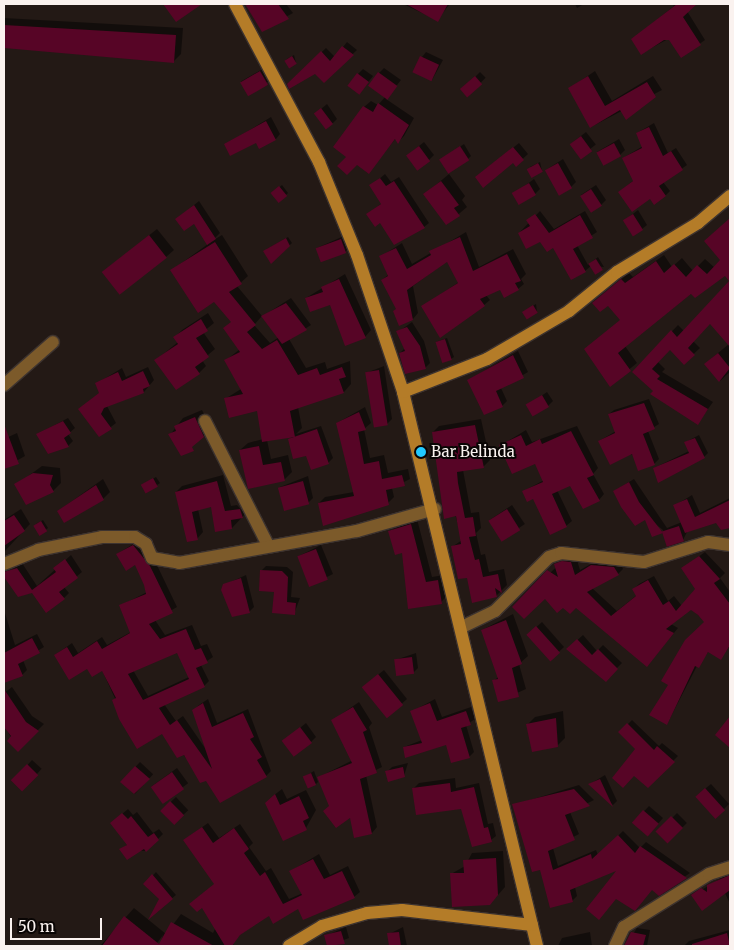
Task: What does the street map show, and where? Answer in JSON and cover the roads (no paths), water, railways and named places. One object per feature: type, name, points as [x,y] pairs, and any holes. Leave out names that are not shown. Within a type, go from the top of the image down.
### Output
[{"type":"main road","points":[[235,4],[319,162],[358,255],[403,392],[435,509],[538,946]]},
{"type":"main road","points":[[403,392],[487,359],[569,311],[617,272],[698,223],[730,196]]},
{"type":"main road","points":[[289,946],[322,926],[367,913],[402,910],[532,925]]},
{"type":"street","points":[[4,385],[53,342]]},
{"type":"street","points":[[205,421],[268,545]]},
{"type":"street","points":[[4,564],[38,550],[102,537],[135,537],[146,544],[152,558],[172,563],[357,531],[435,509]]},
{"type":"street","points":[[462,627],[495,611],[549,557],[561,553],[644,562],[708,542],[730,545]]},
{"type":"street","points":[[614,946],[624,927],[708,874],[730,867]]},
{"type":"place","name":"Bar Belinda","points":[[421,452]]}]
